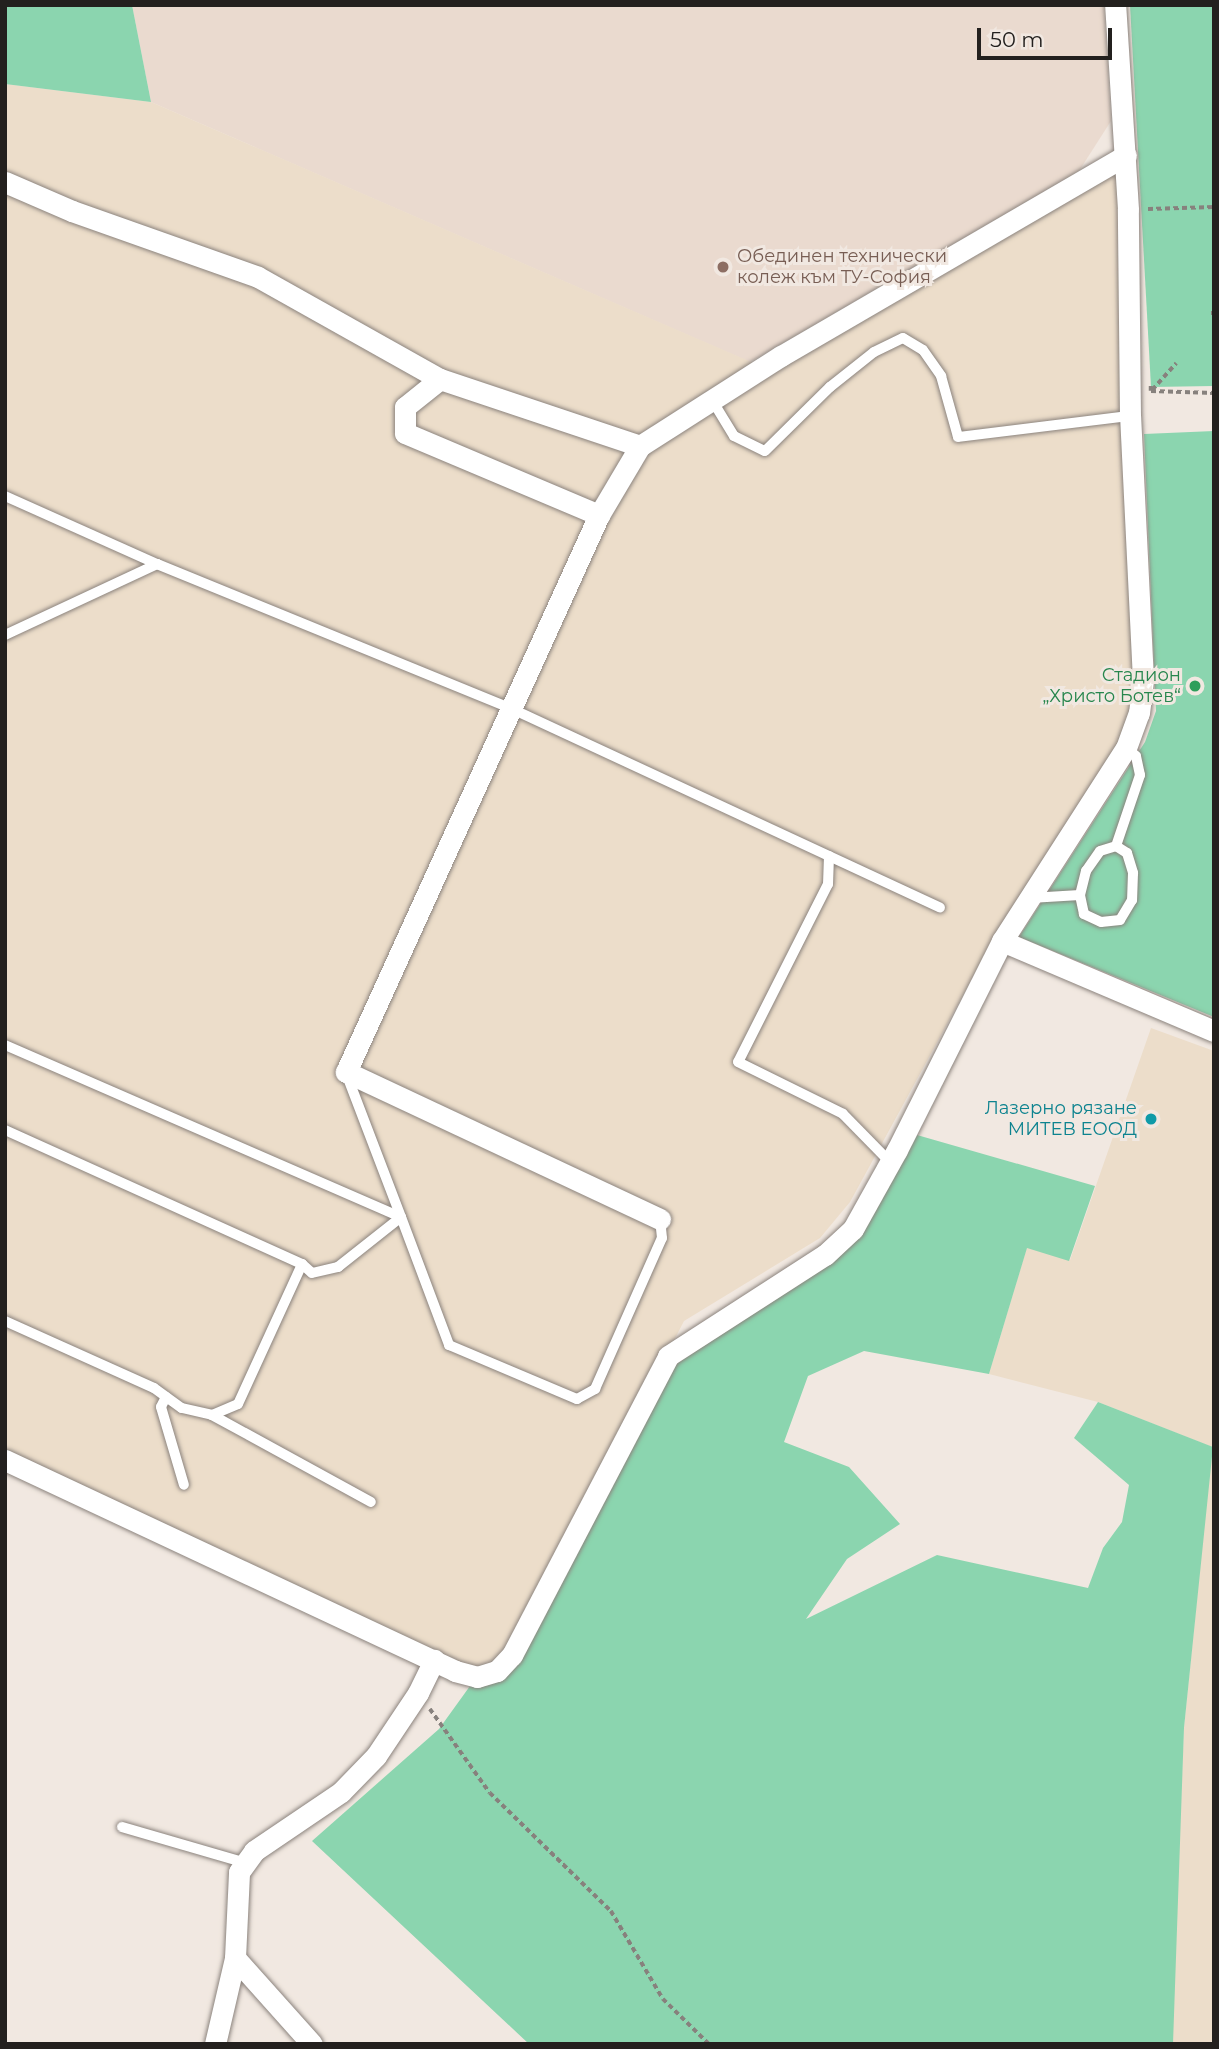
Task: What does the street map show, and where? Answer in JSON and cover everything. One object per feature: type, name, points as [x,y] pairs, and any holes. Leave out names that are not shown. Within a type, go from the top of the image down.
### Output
[{"type":"street","points":[[5,1460],[455,1671],[477,1677],[497,1671],[512,1655],[668,1356],[825,1255],[853,1229],[1002,941],[1126,748],[1139,713],[1143,680],[1130,416],[1128,209],[1115,5]]},
{"type":"street","points":[[660,1219],[346,1072],[599,515],[640,446],[781,356],[1126,155]]},
{"type":"street","points":[[5,182],[72,211],[258,277],[440,379],[640,446]]},
{"type":"street","points":[[440,379],[405,407],[405,433],[599,515]]},
{"type":"street","points":[[1002,941],[1214,1031]]},
{"type":"street","points":[[215,2044],[234,1958],[239,1872],[254,1851],[341,1792],[376,1756],[418,1693],[433,1660]]},
{"type":"street","points":[[234,1958],[312,2044]]},
{"type":"lane","points":[[712,400],[734,436],[765,451],[830,387],[874,352],[903,338],[923,351],[941,376],[958,437],[1130,416]]},
{"type":"lane","points":[[5,496],[157,564],[510,708],[940,908]]},
{"type":"lane","points":[[5,635],[157,564]]},
{"type":"lane","points":[[1115,846],[1140,775],[1136,756],[1126,748]]},
{"type":"lane","points":[[1115,846],[1127,853],[1133,873],[1132,900],[1120,920],[1101,922],[1084,914],[1080,895],[1086,871],[1100,851],[1115,846]]},
{"type":"lane","points":[[829,856],[828,884],[738,1062],[844,1114],[890,1161]]},
{"type":"lane","points":[[1030,898],[1080,895]]},
{"type":"lane","points":[[5,1045],[401,1217]]},
{"type":"lane","points":[[346,1072],[449,1345],[577,1399],[595,1389],[662,1238],[660,1219]]},
{"type":"lane","points":[[5,1130],[302,1264],[312,1273],[338,1267],[401,1217]]},
{"type":"lane","points":[[212,1415],[238,1404],[302,1264]]},
{"type":"lane","points":[[5,1321],[154,1388],[181,1408],[212,1415],[371,1502]]},
{"type":"lane","points":[[166,1397],[161,1407],[184,1485]]},
{"type":"lane","points":[[122,1827],[246,1863]]},
{"type":"path","points":[[1128,209],[1214,207]]},
{"type":"path","points":[[1151,391],[1176,363]]},
{"type":"path","points":[[1150,378],[1151,391]]},
{"type":"path","points":[[1151,391],[1214,393]]},
{"type":"path","points":[[418,1693],[490,1793],[611,1911],[663,1999],[709,2044]]},
{"type":"shaded area","name":"Обединен технически колеж към ТУ-София","points":[[132,5],[1104,5],[1111,121],[1079,171],[750,362],[151,102]]},
{"type":"shaded area","points":[[5,84],[151,102],[765,368],[1126,155],[1139,713],[993,940],[850,1202],[820,1238],[684,1321],[512,1655],[477,1677],[5,1460]]},
{"type":"shaded area","points":[[1151,1028],[1214,1051],[1214,2044],[1173,2044],[1171,2035],[1184,1728],[1212,1447],[1098,1402],[989,1374],[1027,1247],[1070,1260]]},
{"type":"green space","points":[[5,5],[132,5],[151,102],[5,84]]},
{"type":"green space","points":[[1130,5],[1214,5],[1214,386],[1151,387]]},
{"type":"green space","points":[[1214,431],[1214,1017],[1019,937],[1145,742],[1156,711],[1144,434]]},
{"type":"green space","points":[[917,1135],[1095,1186],[1069,1261],[1027,1248],[989,1374],[864,1351],[808,1376],[784,1442],[849,1467],[900,1524],[847,1559],[806,1619],[937,1555],[1088,1588],[1103,1548],[1122,1522],[1129,1485],[1074,1438],[1098,1402],[1213,1447],[1184,1728],[1173,2044],[529,2044],[312,1841],[439,1729],[470,1686],[486,1686],[503,1678],[675,1365],[834,1260],[861,1232]]},
{"type":"place","name":"Обединен технически колеж към ТУ-София","points":[[723,267]]},
{"type":"place","name":"Стадион „Христо Ботев“","points":[[1195,686]]},
{"type":"place","name":"Лазерно рязане МИТЕВ ЕООД","points":[[1151,1119]]}]
